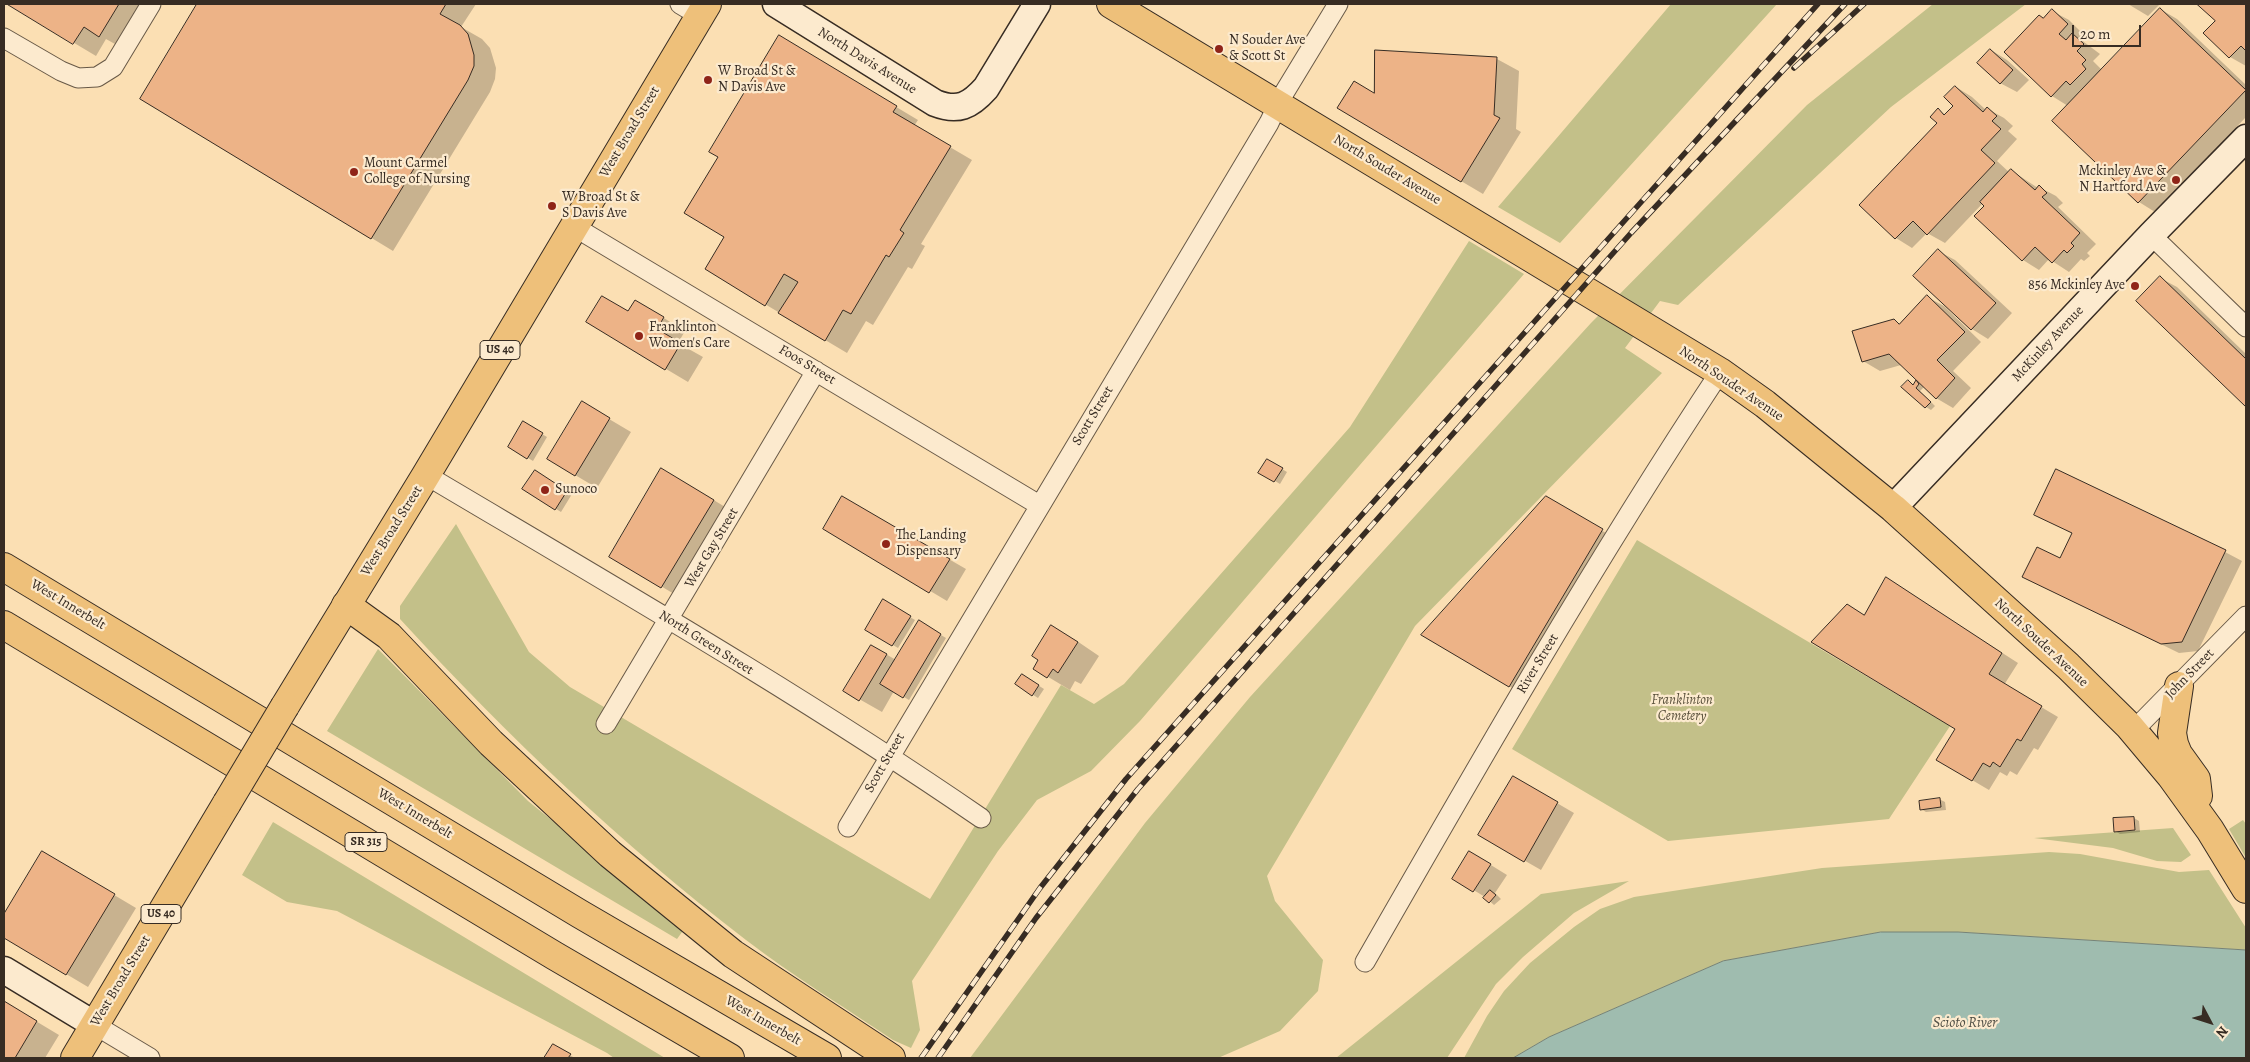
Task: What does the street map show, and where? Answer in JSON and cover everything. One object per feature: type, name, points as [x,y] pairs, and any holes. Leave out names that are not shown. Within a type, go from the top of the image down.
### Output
[{"type":"main road","name":"North Davis Avenue","points":[[776,4],[935,102],[948,108],[962,106],[976,99],[986,88],[1037,4]]},
{"type":"main road","name":"North Souder Avenue","points":[[1111,4],[1720,372],[1764,404],[1893,508],[2068,666],[2133,731],[2200,815],[2241,881]]},
{"type":"main road","name":"West Broad Street","points":[[75,1058],[285,706],[426,475],[573,226],[695,8]]},
{"type":"main road","name":"McKinley Avenue","points":[[1893,508],[2151,235],[2246,138]]},
{"type":"main road","name":"West Innerbelt","points":[[4,567],[580,914],[827,1058]]},
{"type":"main road","points":[[346,606],[389,636],[491,743],[610,854],[733,954],[891,1058]]},
{"type":"main road","name":"SR 315","points":[[4,625],[547,951],[730,1058]]},
{"type":"main road","points":[[2179,686],[2172,733],[2174,744],[2196,779],[2200,815]]},
{"type":"main road","points":[[4,970],[95,1025]]},
{"type":"street","points":[[4,38],[61,71],[78,78],[97,77],[113,67],[151,4]]},
{"type":"street","name":"Scott Street","points":[[848,827],[1338,4]]},
{"type":"street","name":"Foos Street","points":[[573,226],[1039,505]]},
{"type":"street","points":[[2151,235],[2246,327]]},
{"type":"street","name":"West Gay Street","points":[[606,724],[670,620],[816,371]]},
{"type":"street","name":"River Street","points":[[1365,962],[1493,739],[1650,479],[1720,372]]},
{"type":"street","name":"North Green Street","points":[[426,475],[670,620],[890,755],[981,818]]},
{"type":"street","name":"John Street","points":[[2133,731],[2246,616]]},
{"type":"street","points":[[95,1025],[150,1058]]},
{"type":"green space","points":[[1671,4],[1777,4],[1560,243],[1498,207]]},
{"type":"green space","points":[[1933,4],[2026,4],[1891,107],[1678,305],[1660,301],[1625,348],[1662,373],[1415,626],[1267,876],[1275,901],[1323,960],[1318,991],[1280,1031],[1218,1058],[970,1058],[1145,823],[1250,697],[1591,323],[1807,105]]},
{"type":"green space","points":[[1469,241],[1524,274],[1140,721],[1091,771],[1037,800],[998,851],[912,981],[920,1030],[911,1048],[893,1040],[782,966],[746,940],[654,866],[524,747],[400,619],[400,606],[456,524],[529,652],[570,687],[930,899],[1061,685],[1094,704],[1124,684],[1350,427]]},
{"type":"green space","name":"Franklinton Cemetery","points":[[1637,540],[1950,726],[1889,819],[1668,841],[1512,749]]},
{"type":"green space","points":[[378,649],[528,801],[685,928],[677,939],[327,731]]},
{"type":"green space","points":[[2243,820],[2246,824],[2246,858],[2229,829]]},
{"type":"green space","points":[[273,822],[665,1058],[614,1058],[337,911],[287,902],[242,875]]},
{"type":"green space","points":[[2173,828],[2191,855],[2181,862],[2157,861],[2113,848],[2034,838]]},
{"type":"green space","points":[[2049,852],[2080,854],[2179,872],[2209,870],[2246,928],[2246,950],[1958,932],[1881,932],[1723,961],[1549,1037],[1513,1058],[1464,1058],[1487,1016],[1504,991],[1530,963],[1574,927],[1600,909],[1634,897],[1822,868]]},
{"type":"green space","points":[[1629,881],[1574,913],[1523,957],[1496,984],[1447,1058],[1336,1058],[1541,894]]},
{"type":"water","name":"Scioto River","points":[[1881,932],[1958,932],[2246,950],[2246,1058],[1513,1058],[1549,1037],[1723,961]]},
{"type":"building","points":[[7,4],[119,4],[99,37],[84,27],[73,44]]},
{"type":"building","name":"Mount Carmel College of Nursing","points":[[197,4],[446,4],[440,14],[460,25],[468,34],[474,55],[474,66],[468,80],[371,239],[140,99]]},
{"type":"building","points":[[2197,4],[2246,4],[2246,51],[2241,46],[2229,58],[2203,33],[2215,21]]},
{"type":"building","points":[[2160,8],[2246,90],[2138,203],[2052,121]]},
{"type":"building","points":[[2052,9],[2068,24],[2059,34],[2066,40],[2072,33],[2084,44],[2077,51],[2086,60],[2082,64],[2086,69],[2070,85],[2066,81],[2051,97],[2004,52],[2039,15],[2043,18]]},
{"type":"building","points":[[779,35],[897,106],[893,112],[951,146],[900,230],[904,233],[889,257],[886,255],[851,314],[843,310],[825,341],[778,313],[798,282],[784,274],[765,306],[705,269],[724,237],[684,213],[718,157],[709,152]]},
{"type":"building","points":[[1990,49],[2013,70],[2000,84],[1977,63]]},
{"type":"building","points":[[1375,50],[1497,57],[1494,115],[1500,118],[1461,182],[1337,108],[1354,81],[1374,93]]},
{"type":"building","points":[[1955,86],[1983,112],[1987,107],[1997,116],[1992,121],[2001,129],[1981,150],[1995,163],[1927,235],[1913,221],[1895,239],[1859,205],[1937,123],[1930,117],[1938,108],[1944,115],[1953,106],[1944,97]]},
{"type":"building","points":[[2011,169],[2035,190],[2039,185],[2047,193],[2042,197],[2080,233],[2071,243],[2074,246],[2067,253],[2064,250],[2052,263],[2035,247],[2022,261],[1974,216],[1984,206],[1980,202]]},
{"type":"building","points":[[1938,249],[1996,303],[1971,330],[1913,276]]},
{"type":"building","points":[[2160,276],[2246,359],[2246,407],[2136,301]]},
{"type":"building","points":[[1927,295],[1965,332],[1937,360],[1955,378],[1936,399],[1889,354],[1862,362],[1852,331],[1894,319],[1899,324]]},
{"type":"building","name":"Franklinton Women's Care","points":[[602,296],[628,311],[635,300],[664,317],[657,329],[681,343],[665,370],[586,322]]},
{"type":"building","points":[[1908,380],[1913,385],[1916,380],[1919,384],[1916,388],[1931,402],[1925,408],[1901,387]]},
{"type":"building","points":[[582,401],[610,418],[575,476],[547,459]]},
{"type":"building","points":[[523,421],[543,433],[527,459],[508,447]]},
{"type":"building","points":[[1267,459],[1283,468],[1274,482],[1258,473]]},
{"type":"building","points":[[661,468],[714,500],[661,588],[609,557]]},
{"type":"building","points":[[2056,469],[2226,550],[2182,642],[2161,644],[2022,577],[2037,547],[2060,558],[2072,533],[2034,515]]},
{"type":"building","name":"Sunoco","points":[[535,470],[567,491],[555,510],[522,489]]},
{"type":"building","name":"The Landing Dispensary","points":[[842,496],[950,559],[929,593],[823,529]]},
{"type":"building","points":[[1546,496],[1603,529],[1509,687],[1421,635]]},
{"type":"building","points":[[1886,577],[2002,653],[1989,674],[2042,706],[2021,741],[2017,739],[2000,767],[1993,762],[1990,767],[1983,763],[1972,781],[1936,760],[1955,729],[1811,642],[1847,604],[1864,615]]},
{"type":"building","points":[[883,599],[911,616],[892,646],[865,630]]},
{"type":"building","points":[[919,620],[941,634],[903,698],[880,684]]},
{"type":"building","points":[[1051,625],[1078,642],[1058,673],[1053,669],[1047,678],[1033,669],[1038,660],[1032,656]]},
{"type":"building","points":[[871,645],[887,654],[859,701],[843,691]]},
{"type":"building","points":[[1022,674],[1039,685],[1032,696],[1015,684]]},
{"type":"building","points":[[1513,776],[1558,802],[1524,862],[1478,835]]},
{"type":"building","points":[[1940,798],[1941,807],[1920,810],[1919,801]]},
{"type":"building","points":[[2134,817],[2135,830],[2114,832],[2113,818]]},
{"type":"building","points":[[42,851],[115,894],[66,975],[4,938],[4,914]]},
{"type":"building","points":[[1469,851],[1491,864],[1473,892],[1452,879]]},
{"type":"building","points":[[1490,890],[1496,895],[1489,903],[1483,898]]},
{"type":"building","points":[[4,1001],[37,1021],[15,1058],[4,1058]]},
{"type":"building","points":[[553,1044],[571,1054],[568,1058],[544,1058]]},
{"type":"railway","points":[[921,1058],[1040,888],[1126,779],[1818,4]]},
{"type":"railway","points":[[938,1058],[1036,918],[1138,789],[1631,233],[1845,4]]},
{"type":"railway","points":[[1794,68],[1864,4]]},
{"type":"place","name":"N Souder Ave & Scott St","points":[[1219,49]]},
{"type":"place","name":"W Broad St & N Davis Ave","points":[[708,80]]},
{"type":"place","name":"Mount Carmel College of Nursing","points":[[354,172]]},
{"type":"place","name":"Mckinley Ave & N Hartford Ave","points":[[2176,180]]},
{"type":"place","name":"W Broad St & S Davis Ave","points":[[552,206]]},
{"type":"place","name":"856 Mckinley Ave","points":[[2135,286]]},
{"type":"place","name":"Franklinton Women's Care","points":[[639,336]]},
{"type":"place","name":"Sunoco","points":[[545,490]]},
{"type":"place","name":"The Landing Dispensary","points":[[886,544]]}]
